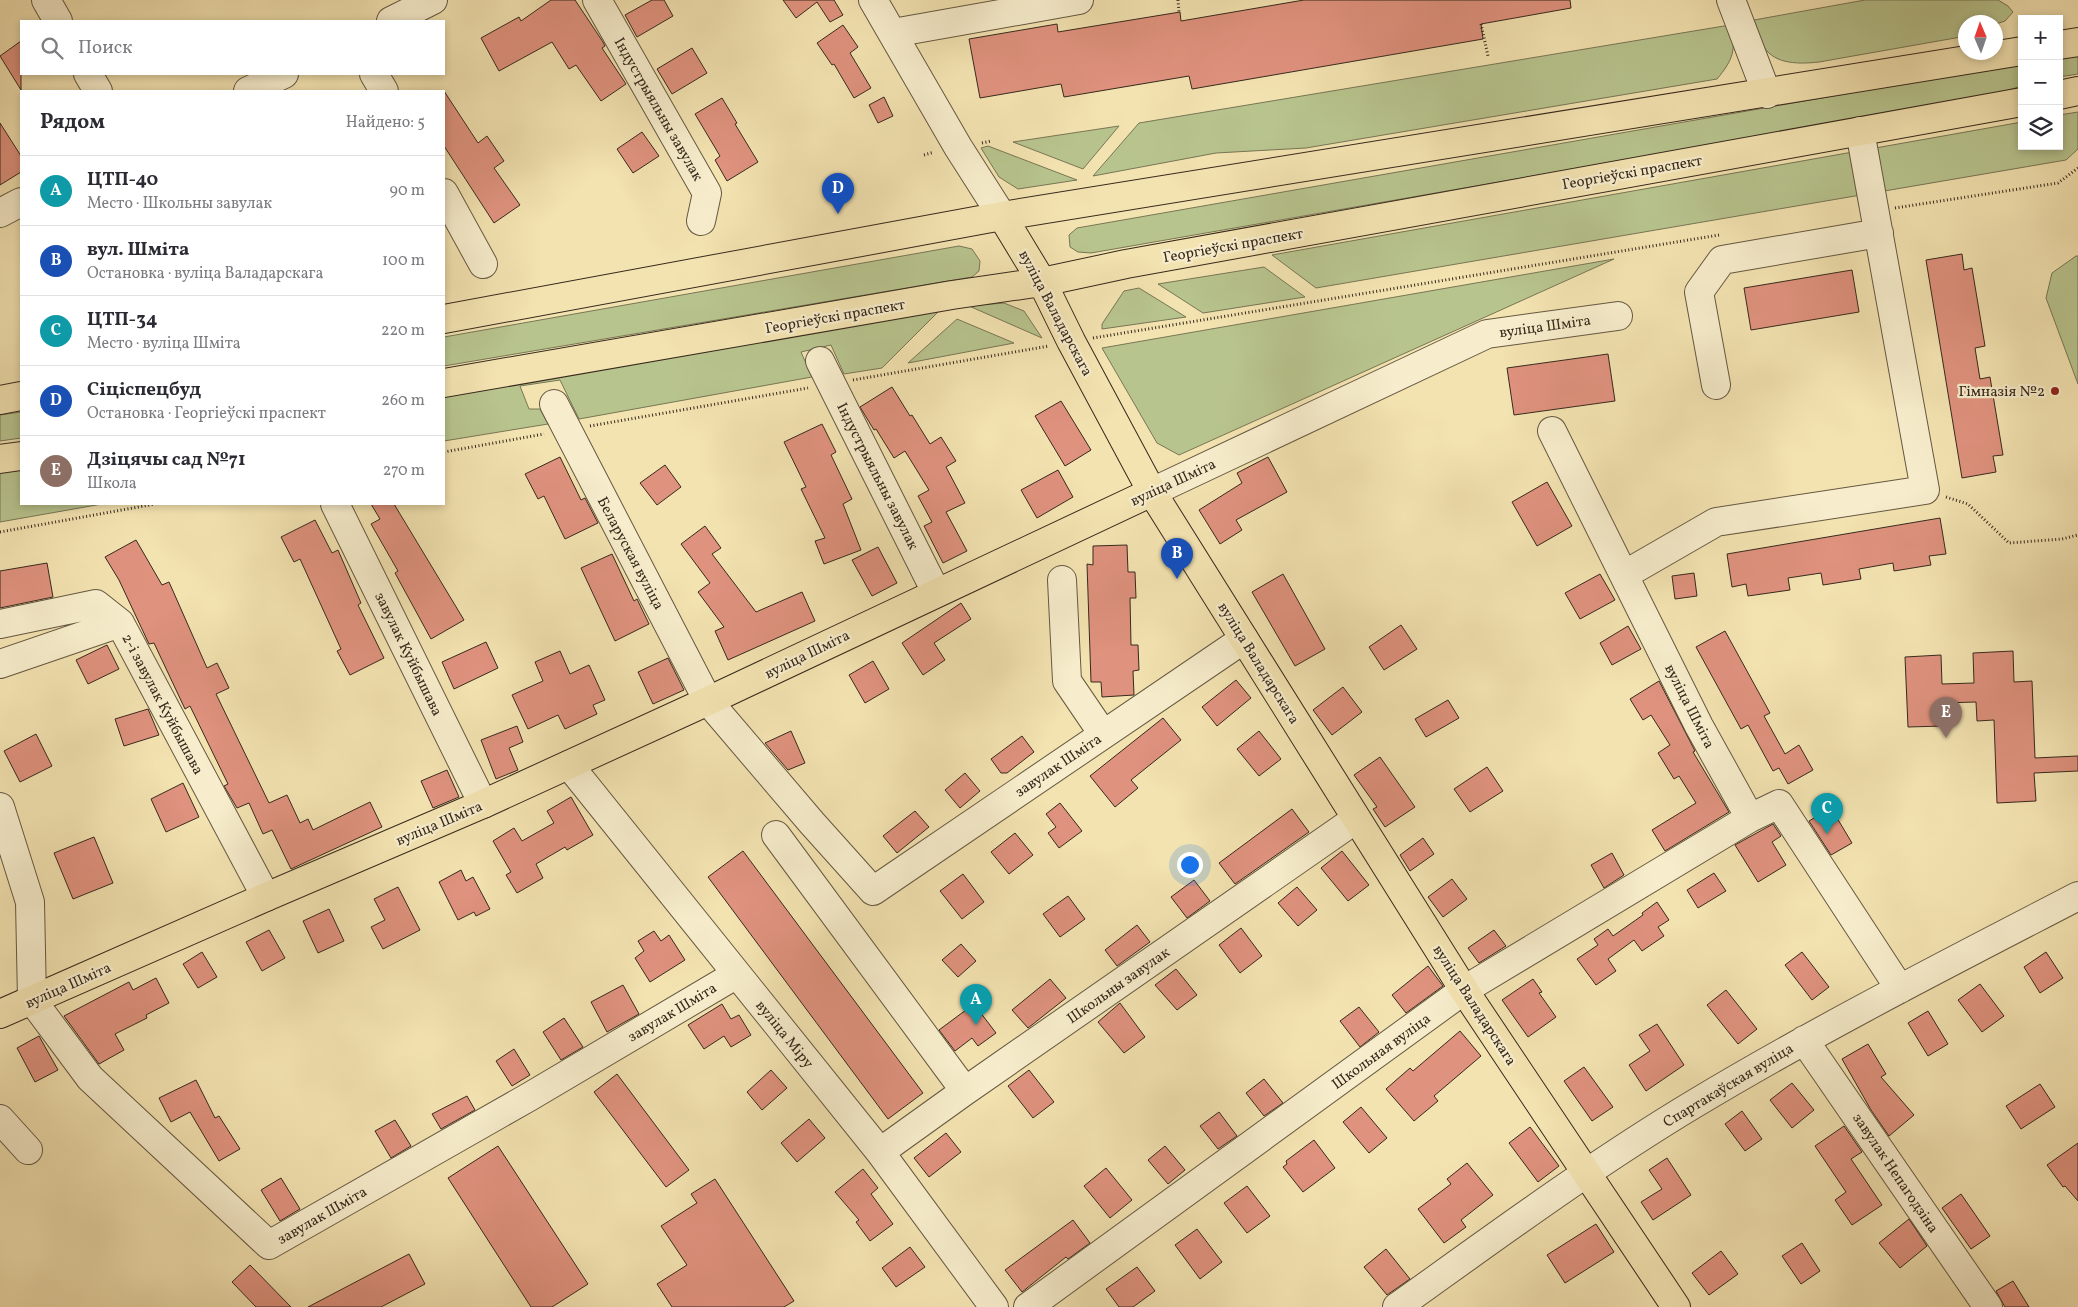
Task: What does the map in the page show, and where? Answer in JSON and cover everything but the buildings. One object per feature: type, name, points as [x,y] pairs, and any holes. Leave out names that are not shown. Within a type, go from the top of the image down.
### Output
[{"type":"main road","points":[[2063,44],[2078,42]]},
{"type":"main road","points":[[445,319],[1002,216],[1767,94],[2018,52]]},
{"type":"main road","points":[[2063,94],[2078,92]]},
{"type":"main road","name":"Георгіеўскі праспект","points":[[445,383],[942,297],[1042,282],[1146,260],[2018,103]]},
{"type":"main road","name":"вуліца Валадарскага","points":[[1002,216],[1042,282],[1071,341],[1152,492],[1464,990],[1676,1307]]},
{"type":"main road","points":[[0,400],[20,396]]},
{"type":"main road","points":[[0,460],[20,456]]},
{"type":"main road","name":"вуліца Шміта","points":[[0,1014],[483,804],[708,701],[936,592],[1152,492]]},
{"type":"street","points":[[46,0],[57,20]]},
{"type":"street","points":[[392,20],[433,0]]},
{"type":"street","name":"Індустрыяльны завулак","points":[[596,0],[707,193],[701,221]]},
{"type":"street","name":"вуліца Валадарскага","points":[[873,0],[958,147],[1002,216]]},
{"type":"street","points":[[893,33],[1079,0]]},
{"type":"street","points":[[1731,0],[1767,94]]},
{"type":"street","points":[[89,75],[97,90]]},
{"type":"street","points":[[250,90],[282,75]]},
{"type":"street","points":[[375,75],[383,90]]},
{"type":"street","points":[[1624,575],[1716,522],[1925,490],[1860,131]]},
{"type":"street","points":[[445,195],[483,264]]},
{"type":"street","points":[[0,212],[20,202]]},
{"type":"street","points":[[1716,385],[1699,292],[1722,260],[1877,222]]},
{"type":"street","name":"вуліца Шміта","points":[[1152,492],[1487,334],[1618,316]]},
{"type":"street","name":"Індустрыяльны завулак","points":[[825,372],[936,592]]},
{"type":"street","name":"Беларуская вуліца","points":[[554,404],[708,701],[873,891]]},
{"type":"street","name":"вуліца Шміта","points":[[1552,431],[1699,726],[1750,818]]},
{"type":"street","name":"завулак Куйбышава","points":[[335,505],[483,804]]},
{"type":"street","points":[[1062,580],[1067,681],[1103,734]]},
{"type":"street","points":[[0,624],[96,604],[120,623]]},
{"type":"street","name":"2-і завулак Куйбышава","points":[[0,664],[120,623],[266,897]]},
{"type":"street","name":"завулак Шміта","points":[[873,891],[1244,639]]},
{"type":"street","name":"вуліца Міру","points":[[569,765],[880,1152],[994,1307]]},
{"type":"street","name":"Школьная вуліца","points":[[1028,1307],[1464,990],[1750,818],[1779,804],[1900,989]]},
{"type":"street","points":[[0,807],[30,902],[32,1000]]},
{"type":"street","name":"Школьны завулак","points":[[880,1152],[1356,819]]},
{"type":"street","points":[[776,835],[965,1091]]},
{"type":"street","name":"Спартакаўская вуліца","points":[[1397,1307],[1586,1172],[1693,1104],[1804,1040],[2078,896]]},
{"type":"street","name":"завулак Шміта","points":[[32,1000],[90,1078],[269,1245],[529,1097],[737,974]]},
{"type":"street","name":"завулак Непагодзіна","points":[[1804,1040],[1988,1307]]},
{"type":"street","points":[[0,1119],[28,1150]]},
{"type":"path","points":[[1178,0],[1180,12]]},
{"type":"path","points":[[1481,24],[1488,56]]},
{"type":"path","points":[[1877,222],[2058,183],[2078,168]]},
{"type":"path","points":[[1094,338],[1726,234]]},
{"type":"path","points":[[445,452],[566,430],[825,372],[1050,346]]},
{"type":"path","points":[[1925,490],[1968,504],[2009,543],[2062,539],[2078,535]]},
{"type":"path","points":[[0,532],[149,505]]},
{"type":"green space","points":[[1865,0],[1998,0],[2008,6],[2013,12],[2003,22],[2003,15],[1958,15],[1958,38],[1804,63],[1781,60],[1769,53],[1764,47],[1754,20]]},
{"type":"green space","points":[[1730,25],[1733,41],[1732,54],[1727,66],[1717,79],[1306,148],[1216,153],[1093,176],[1139,123]]},
{"type":"green space","points":[[2078,53],[2078,74],[2063,76],[2063,56]]},
{"type":"green space","points":[[2018,64],[2018,87],[1981,98],[1091,253],[1078,252],[1070,247],[1069,235],[1077,228]]},
{"type":"green space","points":[[2078,112],[2078,149],[2066,160],[1316,288],[1272,255],[2018,123],[2018,150],[2063,150],[2063,114]]},
{"type":"green space","points":[[1119,126],[1083,169],[1013,142]]},
{"type":"green space","points":[[988,146],[1077,180],[1018,189],[999,177],[981,148]]},
{"type":"green space","points":[[959,246],[972,249],[980,261],[979,271],[972,277],[445,366],[445,337]]},
{"type":"green space","points":[[2078,256],[2078,384],[2046,298],[2052,273]]},
{"type":"green space","points":[[1614,259],[1179,455],[1157,443],[1102,348]]},
{"type":"green space","points":[[1264,267],[1305,297],[1203,313],[1158,284]]},
{"type":"green space","points":[[1139,288],[1186,317],[1102,329],[1102,324],[1124,291]]},
{"type":"green space","points":[[1004,303],[1024,311],[1042,338],[969,306]]},
{"type":"green space","points":[[941,309],[882,368],[844,374],[831,345],[801,352],[812,377],[579,419],[560,380],[520,386],[529,409],[540,409],[548,424],[445,441],[445,394]]},
{"type":"green space","points":[[957,319],[1014,343],[908,363]]},
{"type":"green space","points":[[20,412],[20,438],[0,441],[0,415]]},
{"type":"green space","points":[[20,467],[20,505],[96,505],[0,522],[0,471]]},
{"type":"place","name":"Сіціспецбуд","points":[[838,214]]},
{"type":"place","name":"Гімназія №2","points":[[2055,391]]},
{"type":"place","name":"вул. Шміта","points":[[1177,579]]},
{"type":"place","name":"Дзіцячы сад №71","points":[[1946,738]]},
{"type":"place","name":"ЦТП-34","points":[[1827,834]]},
{"type":"place","name":"ЦТП-40","points":[[976,1025]]}]
